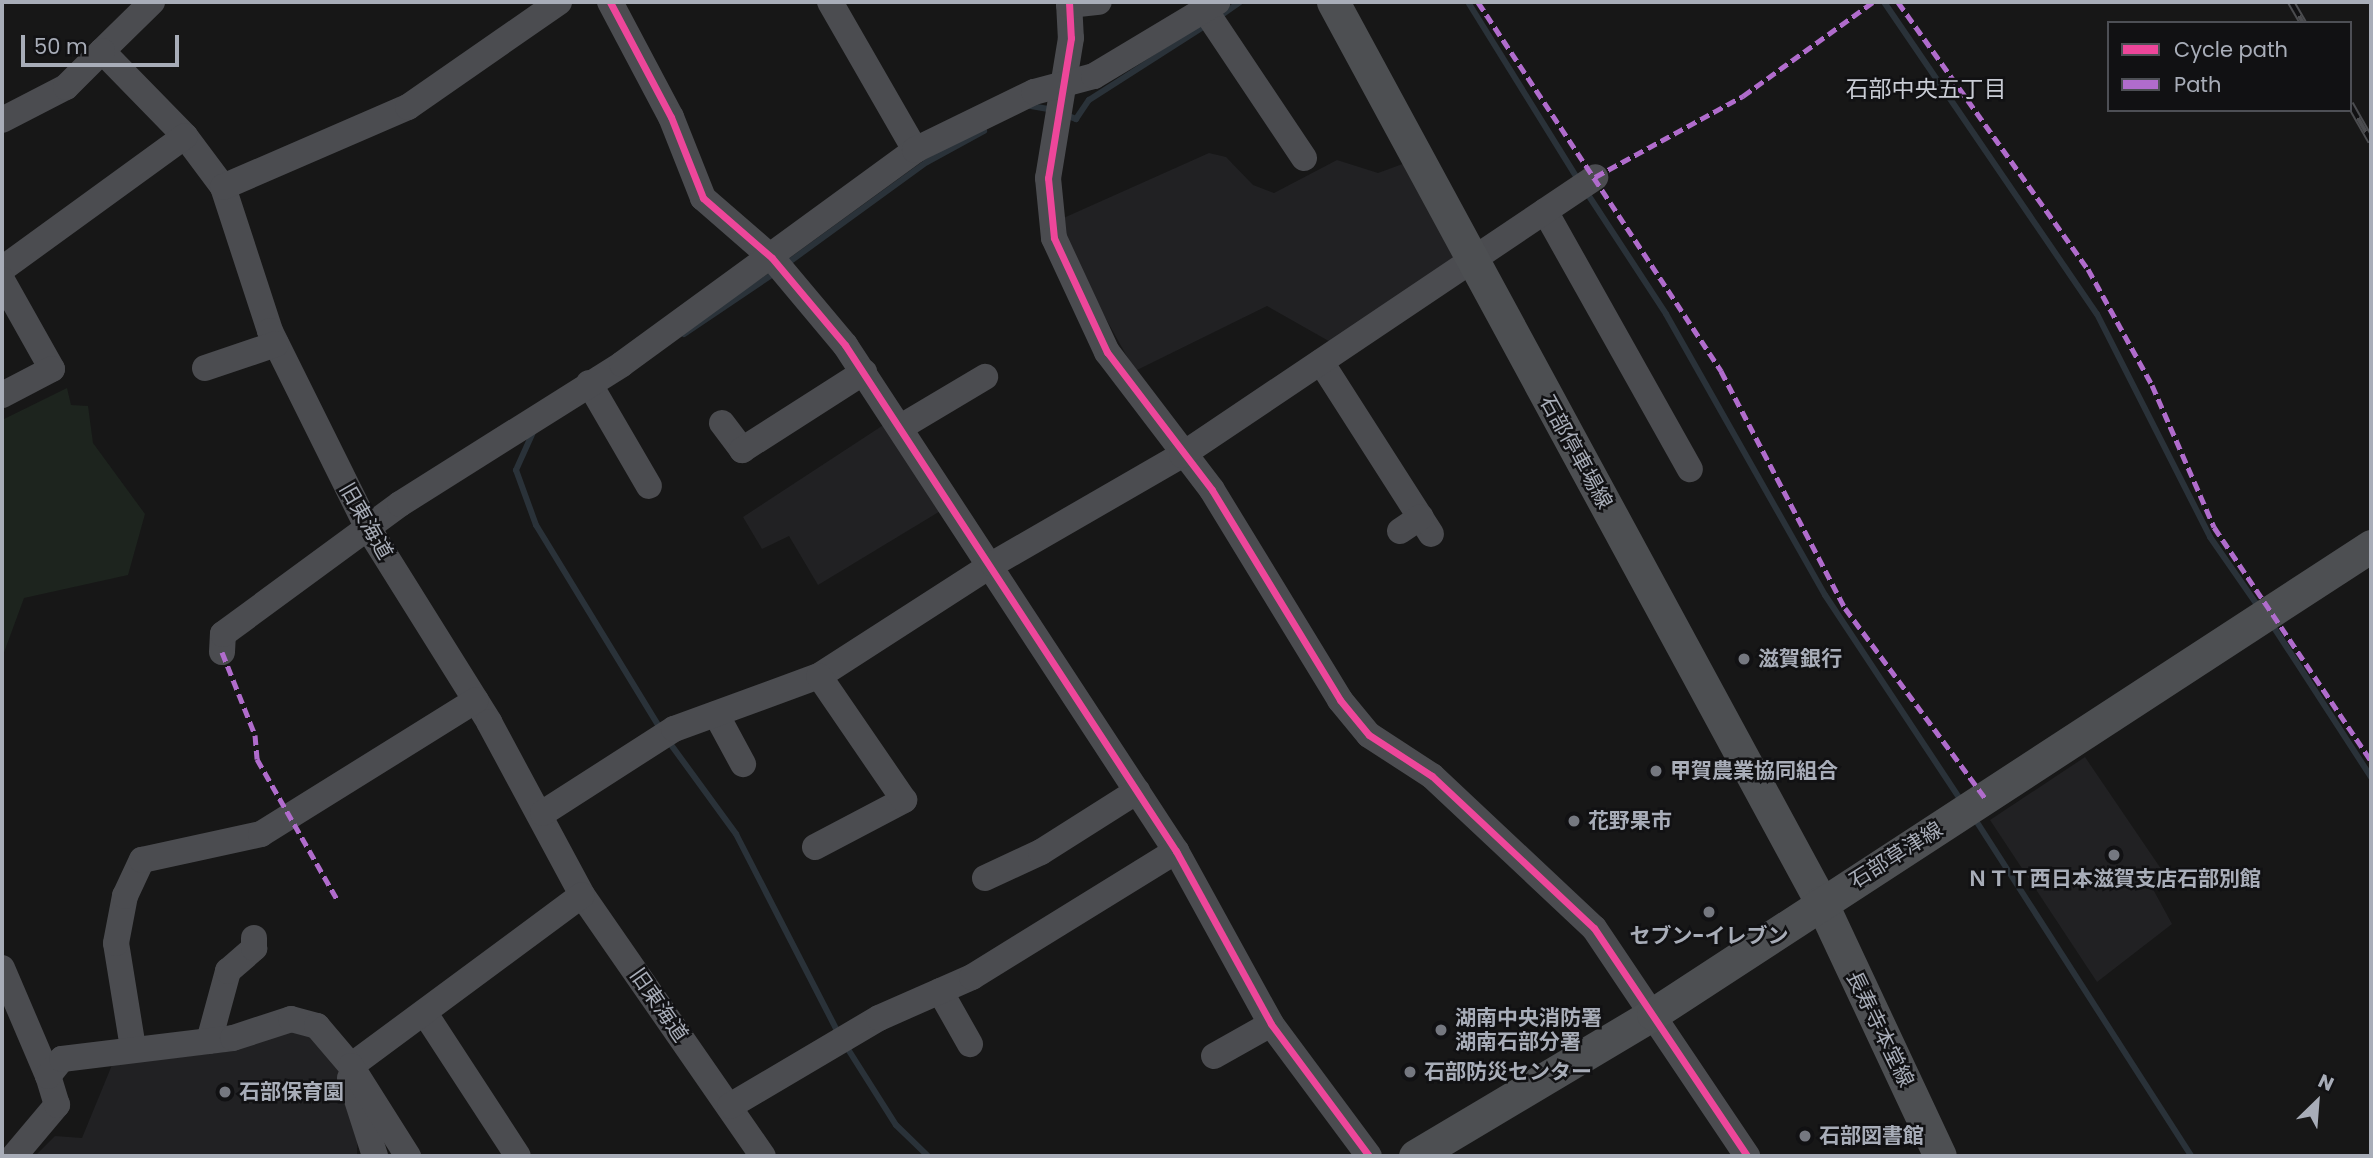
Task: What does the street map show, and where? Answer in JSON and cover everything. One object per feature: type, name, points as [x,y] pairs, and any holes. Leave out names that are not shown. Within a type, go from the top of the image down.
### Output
[{"type":"main road","name":"石部停車場線","points":[[1333,2],[1821,902]]},
{"type":"main road","name":"石部草津線","points":[[1415,1156],[1653,1014],[2371,546]]},
{"type":"main road","name":"長寿寺本堂線","points":[[1821,902],[1940,1156]]},
{"type":"street","points":[[2,120],[66,87],[152,2]]},
{"type":"street","points":[[223,187],[408,107],[559,2]]},
{"type":"street","points":[[610,2],[704,198],[772,258],[864,372],[993,564],[1176,851],[1271,1024],[1368,1156]]},
{"type":"street","points":[[830,2],[915,150]]},
{"type":"street","points":[[1099,2],[1069,3],[1065,80],[1048,178],[1054,238],[1107,352],[1182,455],[1212,490],[1340,700],[1369,735],[1432,776],[1548,881],[1594,928],[1747,1156]]},
{"type":"street","points":[[222,652],[223,634],[369,528],[772,258],[827,209],[915,150],[1065,80],[1094,76],[1211,6],[1304,158]]},
{"type":"street","name":"旧東海道","points":[[102,51],[185,136],[223,187],[276,344],[369,528],[476,700],[542,813],[582,895],[763,1156]]},
{"type":"street","points":[[2,269],[185,136]]},
{"type":"street","points":[[542,813],[674,729],[819,676],[993,564],[1182,455],[1595,177]]},
{"type":"street","points":[[1545,211],[1690,469]]},
{"type":"street","points":[[2,280],[52,369],[2,395]]},
{"type":"street","points":[[205,368],[276,344]]},
{"type":"street","points":[[1321,362],[1417,527]]},
{"type":"street","points":[[722,423],[742,450],[864,372]]},
{"type":"street","points":[[901,427],[985,377]]},
{"type":"street","points":[[589,383],[649,486]]},
{"type":"street","points":[[815,846],[904,800],[819,676]]},
{"type":"street","points":[[133,1048],[116,943],[125,896],[142,860],[261,834],[476,700]]},
{"type":"street","points":[[716,714],[743,764]]},
{"type":"street","points":[[985,878],[1041,852],[1138,791]]},
{"type":"street","points":[[730,1106],[879,1018],[940,991],[1176,851]]},
{"type":"street","points":[[370,1152],[349,1085],[351,1066],[426,1015],[582,895]]},
{"type":"street","points":[[209,1041],[228,971],[254,948],[254,938]]},
{"type":"street","points":[[2,968],[48,1076],[57,1105],[21,1154]]},
{"type":"street","points":[[940,991],[970,1044]]},
{"type":"street","points":[[426,1015],[517,1156]]},
{"type":"street","points":[[48,1076],[62,1059],[133,1048],[209,1041],[291,1019],[317,1026],[351,1066],[408,1156]]},
{"type":"street","points":[[1214,1056],[1271,1024]]},
{"type":"shaded area","points":[[1209,153],[1226,157],[1253,185],[1274,193],[1337,160],[1378,173],[1408,162],[1461,261],[1334,344],[1267,306],[1135,371],[1066,247],[1059,220]]},
{"type":"shaded area","points":[[67,388],[71,405],[88,406],[93,443],[145,514],[128,575],[24,598],[2,658],[2,420]]},
{"type":"shaded area","points":[[888,422],[942,510],[818,585],[789,536],[762,549],[743,517]]},
{"type":"shaded area","points":[[2085,757],[2170,882],[2154,891],[2172,924],[2097,982],[1990,820]]},
{"type":"shaded area","name":"石部保育園","points":[[288,1027],[316,1036],[339,1065],[358,1123],[357,1156],[35,1156],[55,1136],[82,1138],[112,1065],[234,1051]]},
{"type":"waterway","points":[[1220,16],[1240,2]]},
{"type":"waterway","points":[[1468,2],[1579,181]]},
{"type":"waterway","points":[[1884,2],[2097,314],[2210,537],[2258,606]]},
{"type":"waterway","points":[[1066,115],[1076,119],[1089,100],[1208,24]]},
{"type":"waterway","points":[[1031,106],[1053,110]]},
{"type":"waterway","points":[[785,265],[927,162],[984,131]]},
{"type":"waterway","points":[[1585,190],[1666,314],[1825,595],[1962,802]]},
{"type":"waterway","points":[[684,334],[776,272]]},
{"type":"waterway","points":[[534,430],[516,470],[536,525],[661,730]]},
{"type":"waterway","points":[[2271,623],[2371,777]]},
{"type":"waterway","points":[[669,742],[736,834],[839,1034]]},
{"type":"waterway","points":[[1973,816],[2191,1156]]},
{"type":"waterway","points":[[846,1046],[896,1125],[928,1156]]},
{"type":"railway","points":[[2291,2],[2302,21]]},
{"type":"railway","points":[[2352,108],[2371,141]]},
{"type":"marked path","points":[[1478,2],[1721,371],[1845,608],[1985,798]]},
{"type":"marked path","points":[[1595,177],[1743,96],[1873,2]]},
{"type":"marked path","points":[[1898,2],[2088,269],[2152,385],[2214,527],[2371,761]]},
{"type":"marked path","points":[[222,652],[255,735],[257,759],[337,899]]},
{"type":"cycle path","points":[[610,2],[671,117],[703,198],[772,258],[845,345],[1176,851],[1271,1024],[1369,1156]]},
{"type":"cycle path","points":[[1069,2],[1071,38],[1048,178],[1054,238],[1107,352],[1212,490],[1340,700],[1369,735],[1432,776],[1594,928],[1747,1156]]},
{"type":"place","name":"滋賀銀行","points":[[1744,659]]},
{"type":"place","name":"甲賀農業協同組合","points":[[1656,771]]},
{"type":"place","name":"花野果市","points":[[1574,821]]},
{"type":"place","name":"ＮＴＴ西日本滋賀支店石部別館","points":[[2114,855]]},
{"type":"place","name":"セブン-イレブン","points":[[1709,912]]},
{"type":"place","name":"湖南中央消防署 湖南石部分署","points":[[1441,1030]]},
{"type":"place","name":"石部防災センター","points":[[1410,1072]]},
{"type":"place","name":"石部保育園","points":[[225,1092]]},
{"type":"place","name":"石部図書館","points":[[1805,1136]]},
{"type":"district","name":"石部中央五丁目","points":[[1926,89]]}]
